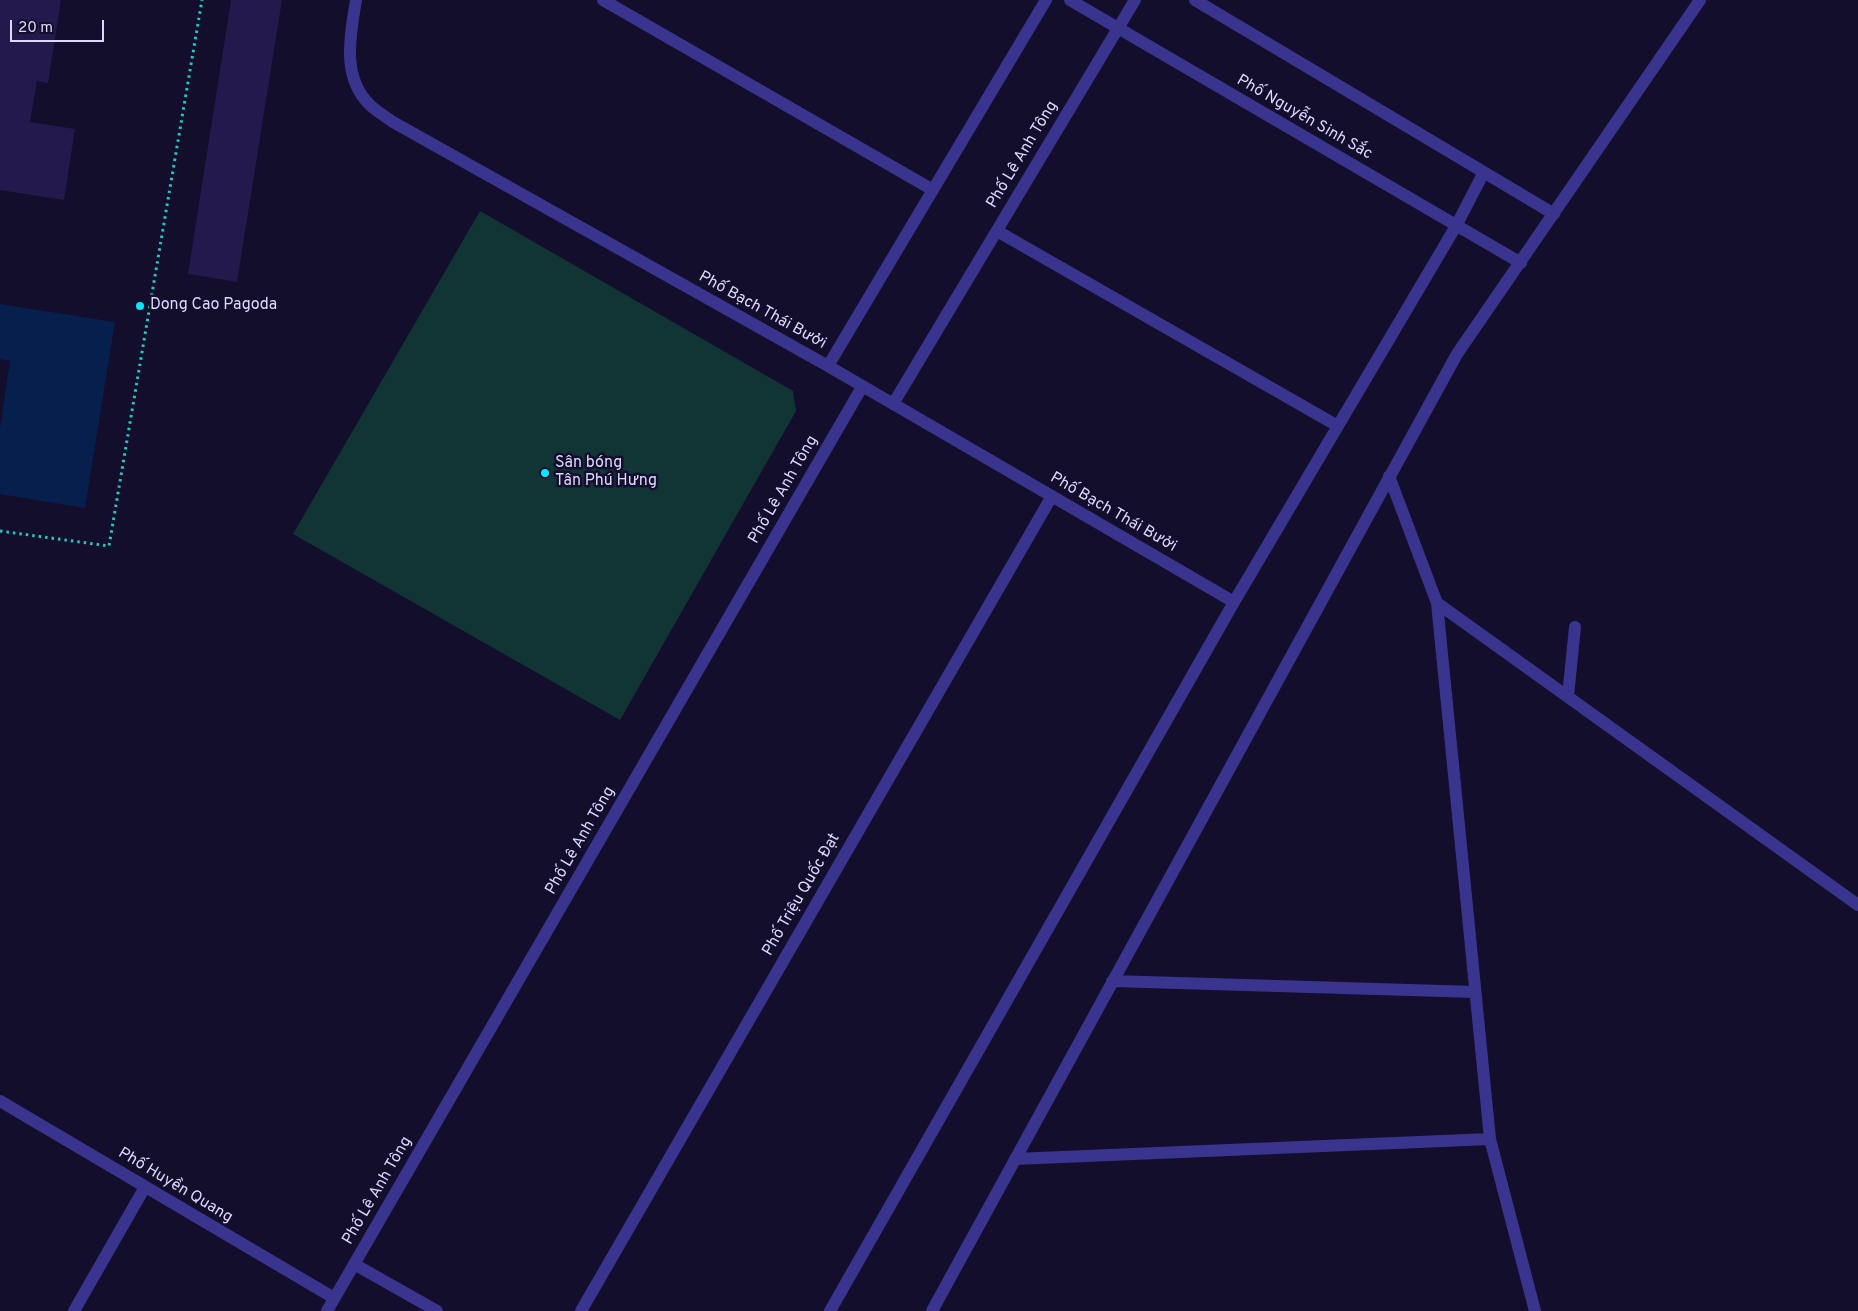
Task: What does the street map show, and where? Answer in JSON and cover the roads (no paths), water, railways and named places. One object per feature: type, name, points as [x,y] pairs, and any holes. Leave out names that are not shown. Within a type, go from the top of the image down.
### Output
[{"type":"street","name":"Phố Bạch Thái Bưởi","points":[[356,0],[350,34],[350,62],[354,84],[370,106],[393,122],[828,366],[1234,602]]},
{"type":"street","points":[[603,0],[932,190]]},
{"type":"street","points":[[828,366],[1046,0]]},
{"type":"street","name":"Phố Nguyễn Sinh Sắc","points":[[1070,0],[1521,264]]},
{"type":"street","name":"Phố Lê Anh Tông","points":[[893,404],[1135,0]]},
{"type":"street","points":[[1195,0],[1554,214]]},
{"type":"street","points":[[932,1311],[1388,476],[1457,354],[1521,264],[1700,0]]},
{"type":"street","points":[[830,1311],[1234,602],[1336,425],[1456,226],[1484,172]]},
{"type":"street","points":[[997,230],[1336,425]]},
{"type":"street","name":"Phố Lê Anh Tông","points":[[327,1311],[862,387]]},
{"type":"street","points":[[1388,476],[1436,603],[1490,1139],[1535,1311]]},
{"type":"street","name":"Phố Triệu Quốc Đạt","points":[[581,1311],[1052,496]]},
{"type":"street","points":[[1436,603],[1858,905]]},
{"type":"street","points":[[1568,696],[1575,627]]},
{"type":"street","points":[[1112,981],[1475,992]]},
{"type":"street","name":"Phố Huyền Quang","points":[[0,1101],[334,1298]]},
{"type":"street","points":[[1015,1159],[1490,1139]]},
{"type":"street","points":[[74,1311],[145,1186]]},
{"type":"street","points":[[354,1264],[437,1311]]},
{"type":"water","points":[[0,304],[115,322],[85,508],[0,494]]},
{"type":"place","name":"Dong Cao Pagoda","points":[[140,306]]},
{"type":"place","name":"Sân bóng Tân Phú Hưng","points":[[545,473]]}]
